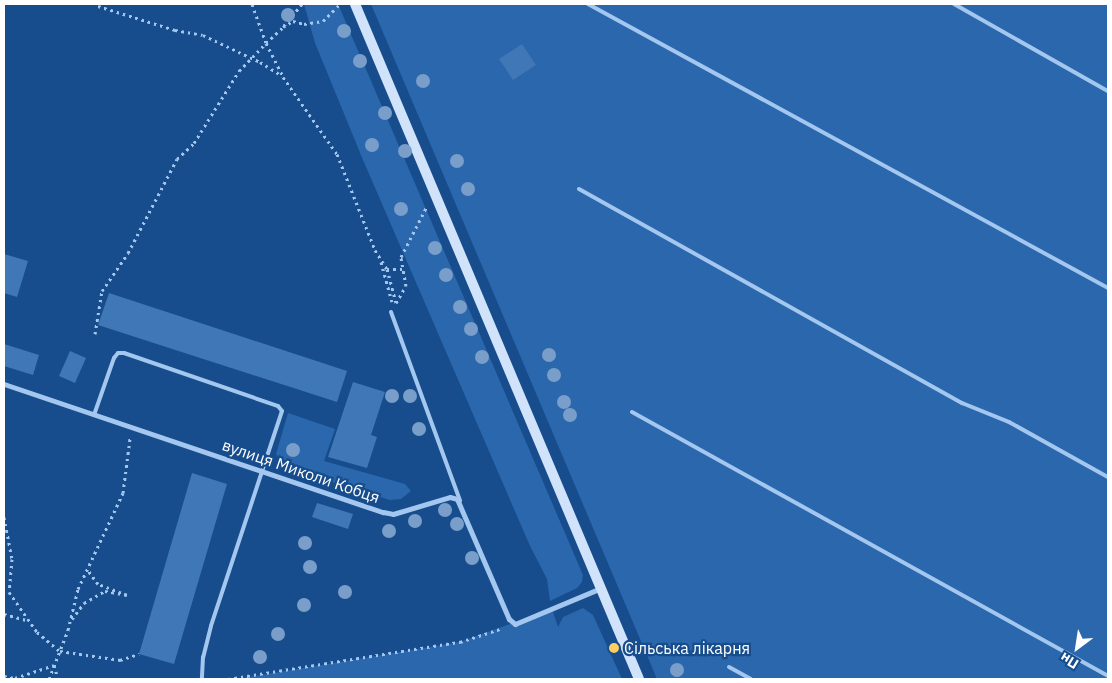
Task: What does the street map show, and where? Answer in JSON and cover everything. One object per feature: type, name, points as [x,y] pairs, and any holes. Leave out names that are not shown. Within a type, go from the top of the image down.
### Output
[{"type":"main road","points":[[356,4],[433,194],[639,679]]},
{"type":"street","name":"вулиця Миколи Кобця","points":[[4,384],[393,514],[450,497],[461,503]]},
{"type":"street","points":[[461,503],[509,619],[515,624],[601,588]]},
{"type":"lane","points":[[588,4],[1108,288]]},
{"type":"lane","points":[[954,4],[1108,91]]},
{"type":"lane","points":[[579,189],[962,403],[1009,422],[1108,477]]},
{"type":"lane","points":[[390,312],[461,503]]},
{"type":"lane","points":[[94,415],[114,358],[118,353],[124,352],[278,406],[281,417],[212,626],[203,657],[202,679]]},
{"type":"lane","points":[[632,412],[1108,676]]},
{"type":"lane","points":[[729,668],[751,679]]},
{"type":"path","points":[[252,4],[266,43],[283,77],[337,154],[380,259],[394,307],[406,286],[401,257],[433,194]]},
{"type":"path","points":[[95,334],[102,291],[128,253],[173,166],[194,143],[239,71],[283,27],[302,4]]},
{"type":"path","points":[[283,27],[293,21],[304,24],[322,21],[340,4]]},
{"type":"path","points":[[98,6],[175,30],[203,35],[252,58],[283,77]]},
{"type":"path","points":[[380,259],[387,269],[396,303]]},
{"type":"path","points":[[387,269],[403,269]]},
{"type":"path","points":[[49,679],[70,621],[78,589],[123,493],[130,437],[136,428]]},
{"type":"path","points":[[4,517],[12,559],[9,592],[37,632],[60,651],[120,660],[139,654]]},
{"type":"path","points":[[70,621],[84,603],[105,591],[127,595],[98,584],[88,570]]},
{"type":"path","points":[[4,614],[28,620]]},
{"type":"path","points":[[228,679],[460,642],[515,624]]},
{"type":"path","points":[[4,676],[15,678],[54,665]]},
{"type":"path","points":[[54,665],[58,679]]},
{"type":"shaded area","points":[[304,4],[338,4],[583,575],[582,582],[577,588],[550,601],[547,579],[530,546],[363,160],[315,43]]},
{"type":"shaded area","points":[[371,4],[1108,4],[1108,679],[657,679]]},
{"type":"shaded area","points":[[288,413],[335,429],[324,461],[405,484],[411,491],[401,499],[390,500],[286,468],[276,454]]},
{"type":"shaded area","points":[[583,608],[593,615],[622,679],[237,679],[460,642],[552,609],[558,627],[563,617]]},
{"type":"building","points":[[522,44],[536,65],[513,80],[499,59]]},
{"type":"building","points":[[4,254],[28,261],[17,297],[4,293]]},
{"type":"building","points":[[109,293],[347,371],[337,402],[98,325]]},
{"type":"building","points":[[4,344],[39,355],[33,375],[4,366]]},
{"type":"building","points":[[70,351],[86,358],[75,383],[59,376]]},
{"type":"building","points":[[353,382],[385,392],[371,435],[377,437],[367,468],[328,457]]},
{"type":"building","points":[[192,473],[227,484],[174,664],[139,654]]},
{"type":"building","points":[[317,503],[353,514],[348,529],[312,517]]},
{"type":"place","name":"Сільська лікарня","points":[[614,648]]}]
